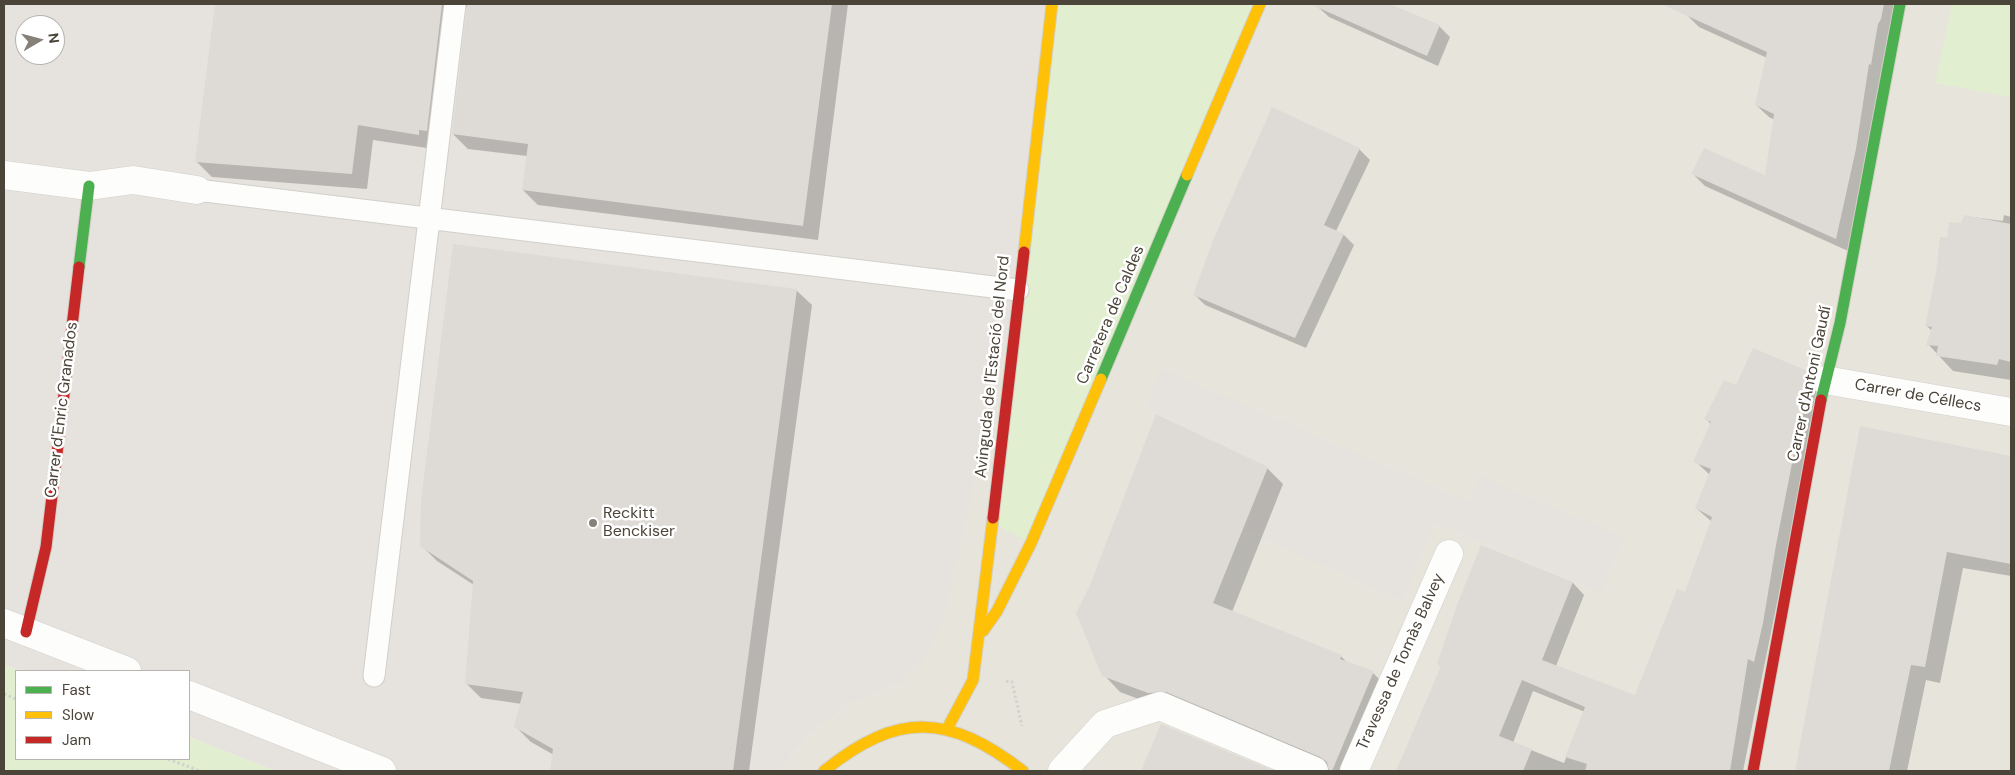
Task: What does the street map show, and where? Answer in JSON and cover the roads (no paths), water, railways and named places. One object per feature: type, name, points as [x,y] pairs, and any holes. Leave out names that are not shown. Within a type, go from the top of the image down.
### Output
[{"type":"street","name":"Avinguda de l'Estació del Nord","points":[[947,729],[973,680],[980,634],[1052,4]]},
{"type":"street","name":"Carretera de Caldes","points":[[980,634],[998,611],[1031,543],[1260,4]]},
{"type":"street","name":"Carrer d'Antoni Gaudí","points":[[1753,771],[1825,380],[1840,323],[1900,4]]},
{"type":"street","points":[[4,175],[89,186],[133,180],[197,190]]},
{"type":"street","name":"Carrer d'Enric Granados","points":[[15,628],[46,547],[89,186]]},
{"type":"street","name":"Carrer de Céllecs","points":[[1825,380],[2011,412]]},
{"type":"street","name":"Travessa de Tomàs Balvey","points":[[1354,771],[1449,554]]},
{"type":"street","points":[[15,628],[124,670]]},
{"type":"street","points":[[190,696],[382,771]]},
{"type":"street","points":[[1062,771],[1105,724],[1160,706],[1314,771]]},
{"type":"street","points":[[824,771],[845,752],[876,735],[911,727],[947,729],[975,737],[1001,752],[1023,771]]},
{"type":"lane","points":[[374,676],[456,4]]},
{"type":"lane","points":[[197,190],[1018,290]]},
{"type":"place","name":"Reckitt Benckiser","points":[[593,523]]}]
